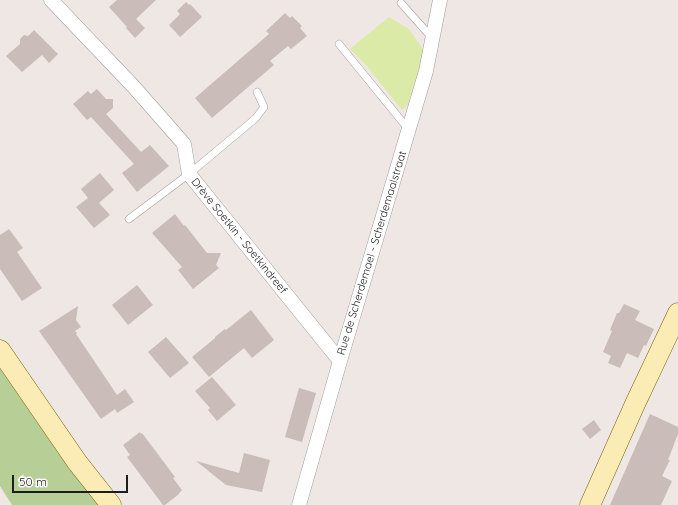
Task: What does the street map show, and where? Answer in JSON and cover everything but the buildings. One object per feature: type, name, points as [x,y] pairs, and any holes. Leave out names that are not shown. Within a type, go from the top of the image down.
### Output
[{"type":"street","name":"Drève Soetkin - Soetkindreef","points":[[51,0],[133,86],[184,144],[189,174],[340,361]]},
{"type":"street","name":"Rue de Scherdemael - Scherdemaalstraat","points":[[299,505],[426,71],[440,0]]},
{"type":"street","points":[[590,505],[678,313]]},
{"type":"street","points":[[0,350],[77,462],[111,505]]},
{"type":"lane","points":[[401,3],[433,39]]},
{"type":"lane","points":[[339,44],[409,130]]},
{"type":"lane","points":[[129,219],[189,174],[256,118],[264,106],[257,92]]},
{"type":"green space","points":[[389,17],[409,29],[424,51],[408,104],[402,110],[366,65],[350,49]]},
{"type":"green space","points":[[0,361],[101,505],[12,505],[0,486]]}]
